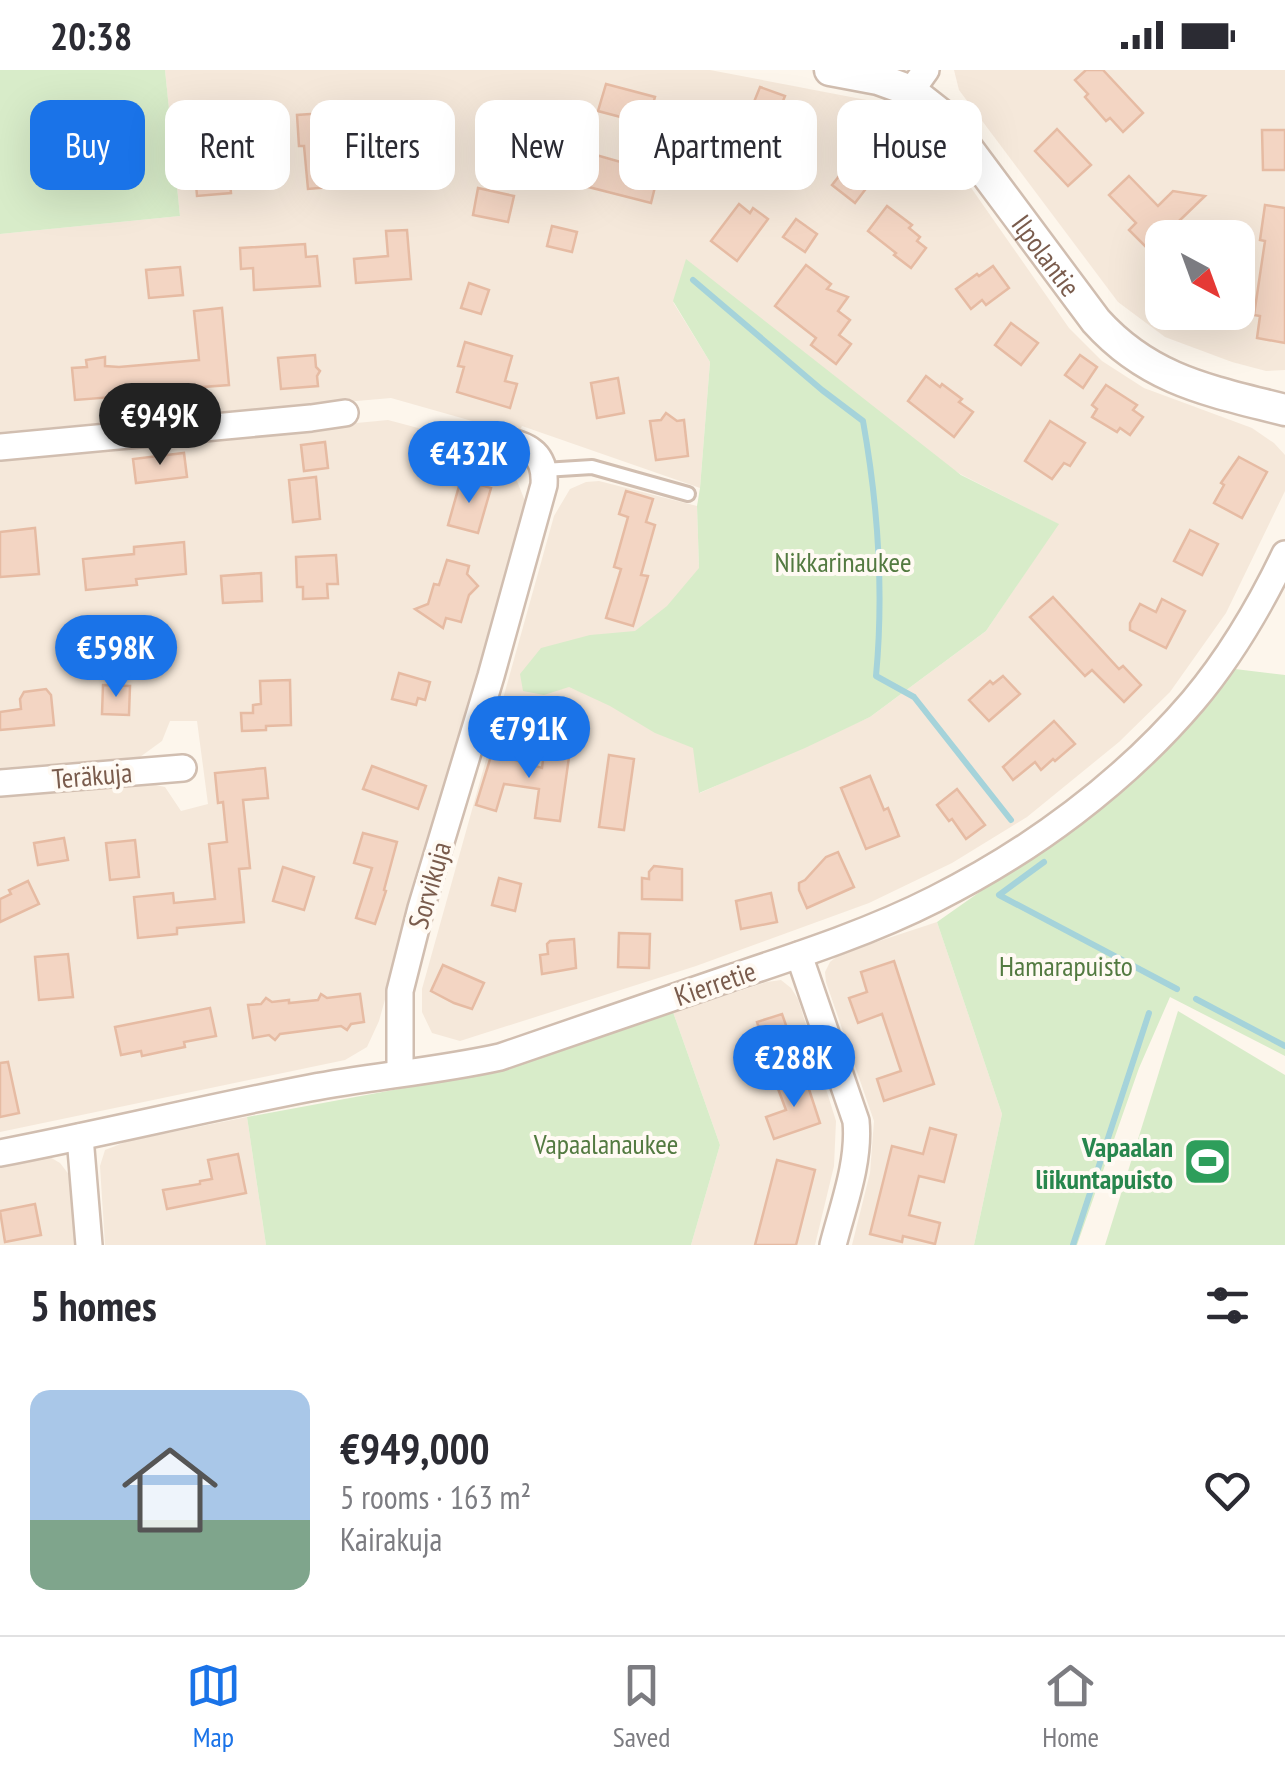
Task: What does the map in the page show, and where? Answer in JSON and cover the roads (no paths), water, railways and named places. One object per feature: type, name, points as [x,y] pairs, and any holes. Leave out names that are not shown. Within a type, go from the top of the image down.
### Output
[{"type":"street","name":"Ilpolantie","points":[[830,70],[878,79],[918,80],[1096,321],[1142,362],[1194,386],[1285,410]]},
{"type":"street","points":[[0,448],[345,413]]},
{"type":"street","points":[[503,440],[533,451],[544,470]]},
{"type":"street","name":"Sorvikuja","points":[[400,1072],[400,991],[544,485],[544,470]]},
{"type":"street","name":"Kierretie","points":[[0,1153],[400,1072],[455,1067],[500,1057],[799,955],[936,899],[1036,839],[1151,746],[1194,699],[1236,643],[1285,554]]},
{"type":"street","name":"Teräkuja","points":[[0,783],[184,768]]},
{"type":"street","points":[[799,955],[856,1121],[855,1154],[833,1245]]},
{"type":"street","points":[[80,1137],[88,1245]]},
{"type":"lane","points":[[544,470],[592,467],[688,494]]},
{"type":"waterway","points":[[693,280],[863,421],[878,548],[876,676],[914,697],[1011,820]]},
{"type":"waterway","points":[[1044,862],[999,895],[1177,989]]},
{"type":"waterway","points":[[1196,999],[1285,1046]]},
{"type":"waterway","points":[[1073,1245],[1149,1013]]},
{"type":"place","name":"Vapaalan liikuntapuisto","points":[[1208,1162]]},
{"type":"park label","name":"Nikkarinaukee","points":[[843,561]]},
{"type":"park label","name":"Hamarapuisto","points":[[1066,965]]},
{"type":"park label","name":"Vapaalanaukee","points":[[606,1143]]}]
